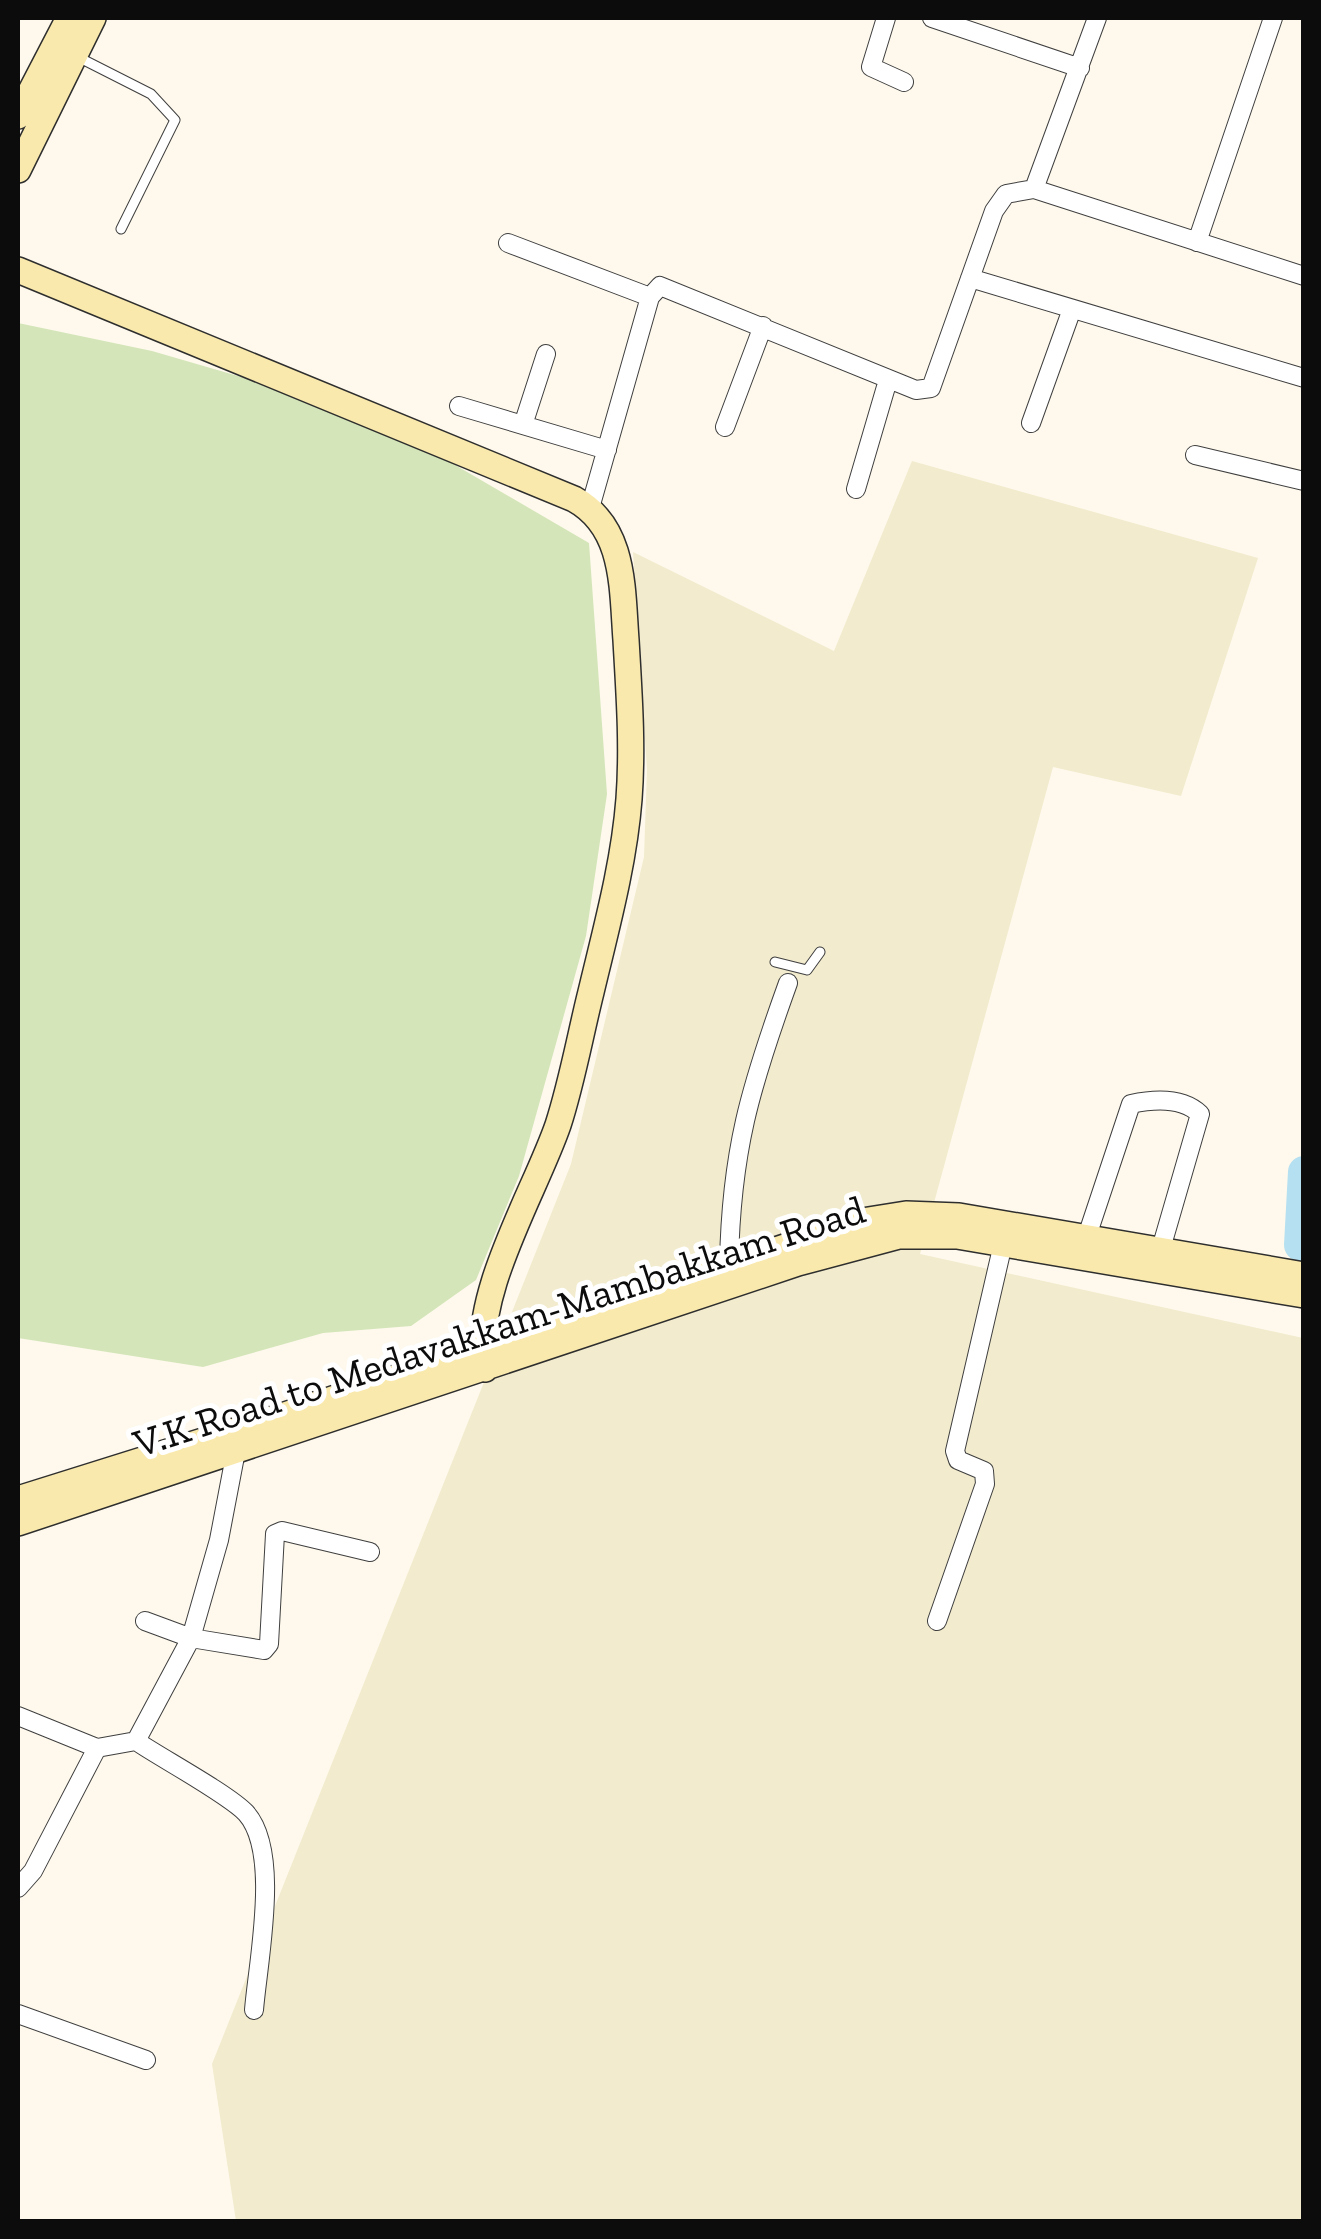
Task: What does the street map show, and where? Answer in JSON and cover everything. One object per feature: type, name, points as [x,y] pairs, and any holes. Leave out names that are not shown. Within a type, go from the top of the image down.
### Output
[{"type":"street","points":[[18,170],[64,50],[69,18]]},
{"type":"street","points":[[18,116],[64,50],[93,18]]},
{"type":"street","points":[[886,18],[871,67],[904,82]]},
{"type":"street","points":[[932,18],[1080,68]]},
{"type":"street","points":[[1034,188],[1097,18]]},
{"type":"street","points":[[1197,242],[1273,18]]},
{"type":"street","points":[[590,508],[650,297],[660,286],[916,390],[932,388],[994,211],[1006,194],[1034,188],[1304,276]]},
{"type":"street","points":[[508,244],[650,297]]},
{"type":"street","points":[[18,270],[590,508],[608,528],[618,558],[629,696],[629,800],[604,935],[558,1124],[511,1231],[483,1359]]},
{"type":"street","points":[[970,278],[1304,378]]},
{"type":"street","points":[[1030,423],[1072,309]]},
{"type":"street","points":[[725,428],[763,326]]},
{"type":"street","points":[[523,425],[546,354]]},
{"type":"street","points":[[856,489],[888,380]]},
{"type":"street","points":[[459,406],[606,450]]},
{"type":"street","points":[[1195,456],[1304,481]]},
{"type":"street","points":[[730,1264],[737,1146],[751,1086],[791,975]]},
{"type":"street","points":[[1083,1249],[1131,1104],[1158,1098],[1196,1109],[1200,1114],[1160,1252]]},
{"type":"street","name":"V.K Road to Medavakkam-Mambakkam Road","points":[[18,1524],[236,1451],[730,1264],[862,1221],[906,1214],[960,1216],[1083,1249],[1304,1295]]},
{"type":"street","name":"V.K Road to Medavakkam-Mambakkam Road","points":[[18,1499],[865,1242],[929,1234],[1003,1244],[1160,1252],[1304,1275]]},
{"type":"street","points":[[937,1621],[985,1484],[984,1472],[958,1460],[955,1451],[1003,1244]]},
{"type":"street","points":[[136,1741],[190,1638],[220,1540],[236,1451]]},
{"type":"street","points":[[145,1620],[190,1638],[264,1650],[269,1644],[271,1548],[278,1532],[370,1552]]},
{"type":"street","points":[[18,1716],[97,1748],[136,1741],[246,1813],[258,1836],[266,1874],[254,2010]]},
{"type":"street","points":[[18,1888],[33,1872],[97,1748]]},
{"type":"street","points":[[18,2014],[146,2060]]},
{"type":"lane","points":[[64,50],[151,94],[175,120],[121,229]]},
{"type":"lane","points":[[774,962],[791,975],[807,970],[820,952]]},
{"type":"shaded area","points":[[912,461],[1258,558],[1181,796],[1053,767],[920,1254],[1303,1338],[1303,2221],[236,2221],[212,2064],[571,1164],[644,857],[647,770],[633,552],[834,651]]},
{"type":"green space","points":[[18,323],[152,351],[366,413],[589,543],[607,794],[586,936],[519,1176],[476,1280],[411,1326],[323,1333],[203,1367],[18,1338]]},
{"type":"waterway","points":[[1300,1245],[1304,1172]]}]
